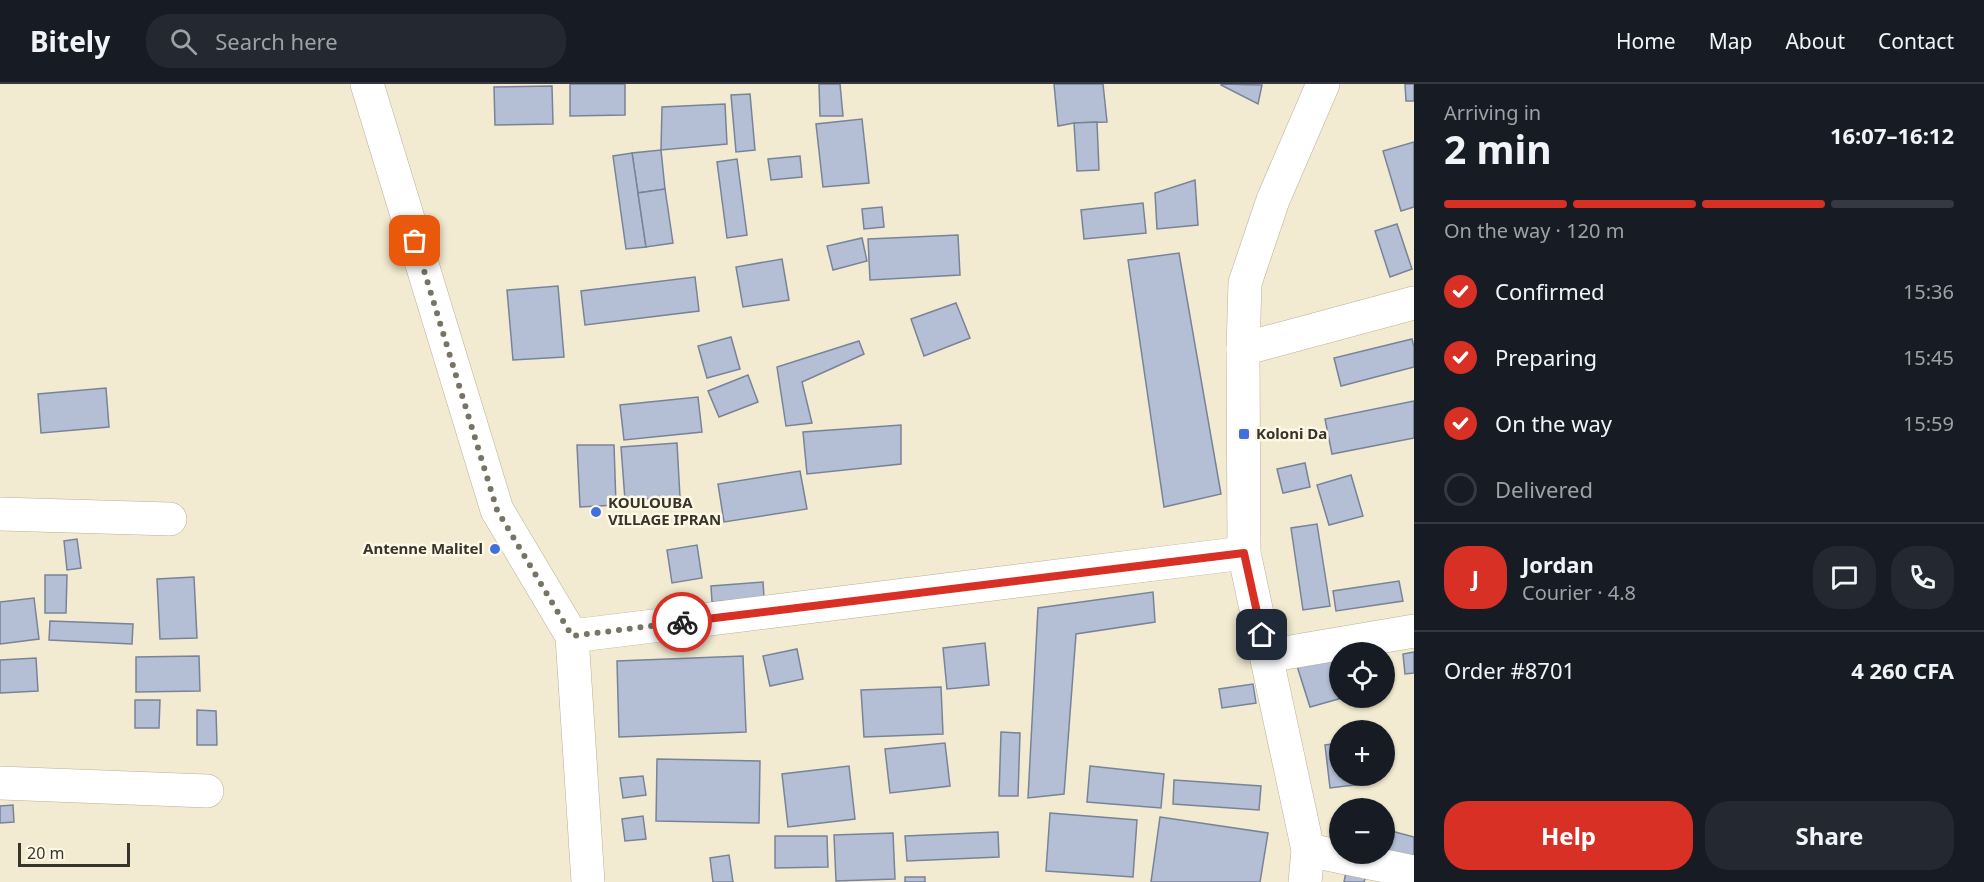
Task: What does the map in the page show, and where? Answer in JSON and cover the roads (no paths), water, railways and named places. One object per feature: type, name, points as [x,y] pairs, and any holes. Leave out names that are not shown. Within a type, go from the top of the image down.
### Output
[{"type":"street","points":[[367,84],[497,510],[572,636],[588,882]]},
{"type":"street","points":[[1305,882],[1308,850],[1244,553],[1243,350],[1245,283],[1273,200],[1323,84]]},
{"type":"street","points":[[1243,350],[1414,303]]},
{"type":"street","points":[[0,514],[170,519]]},
{"type":"street","points":[[572,636],[1244,553]]},
{"type":"street","points":[[1267,656],[1414,631]]},
{"type":"street","points":[[0,783],[207,791]]},
{"type":"street","points":[[1308,850],[1414,872]]},
{"type":"place","name":"Koloni Da","points":[[1244,434]]},
{"type":"place","name":"KOULOUBA VILLAGE IPRAN","points":[[596,512]]},
{"type":"place","name":"Antenne Malitel","points":[[495,549]]}]
